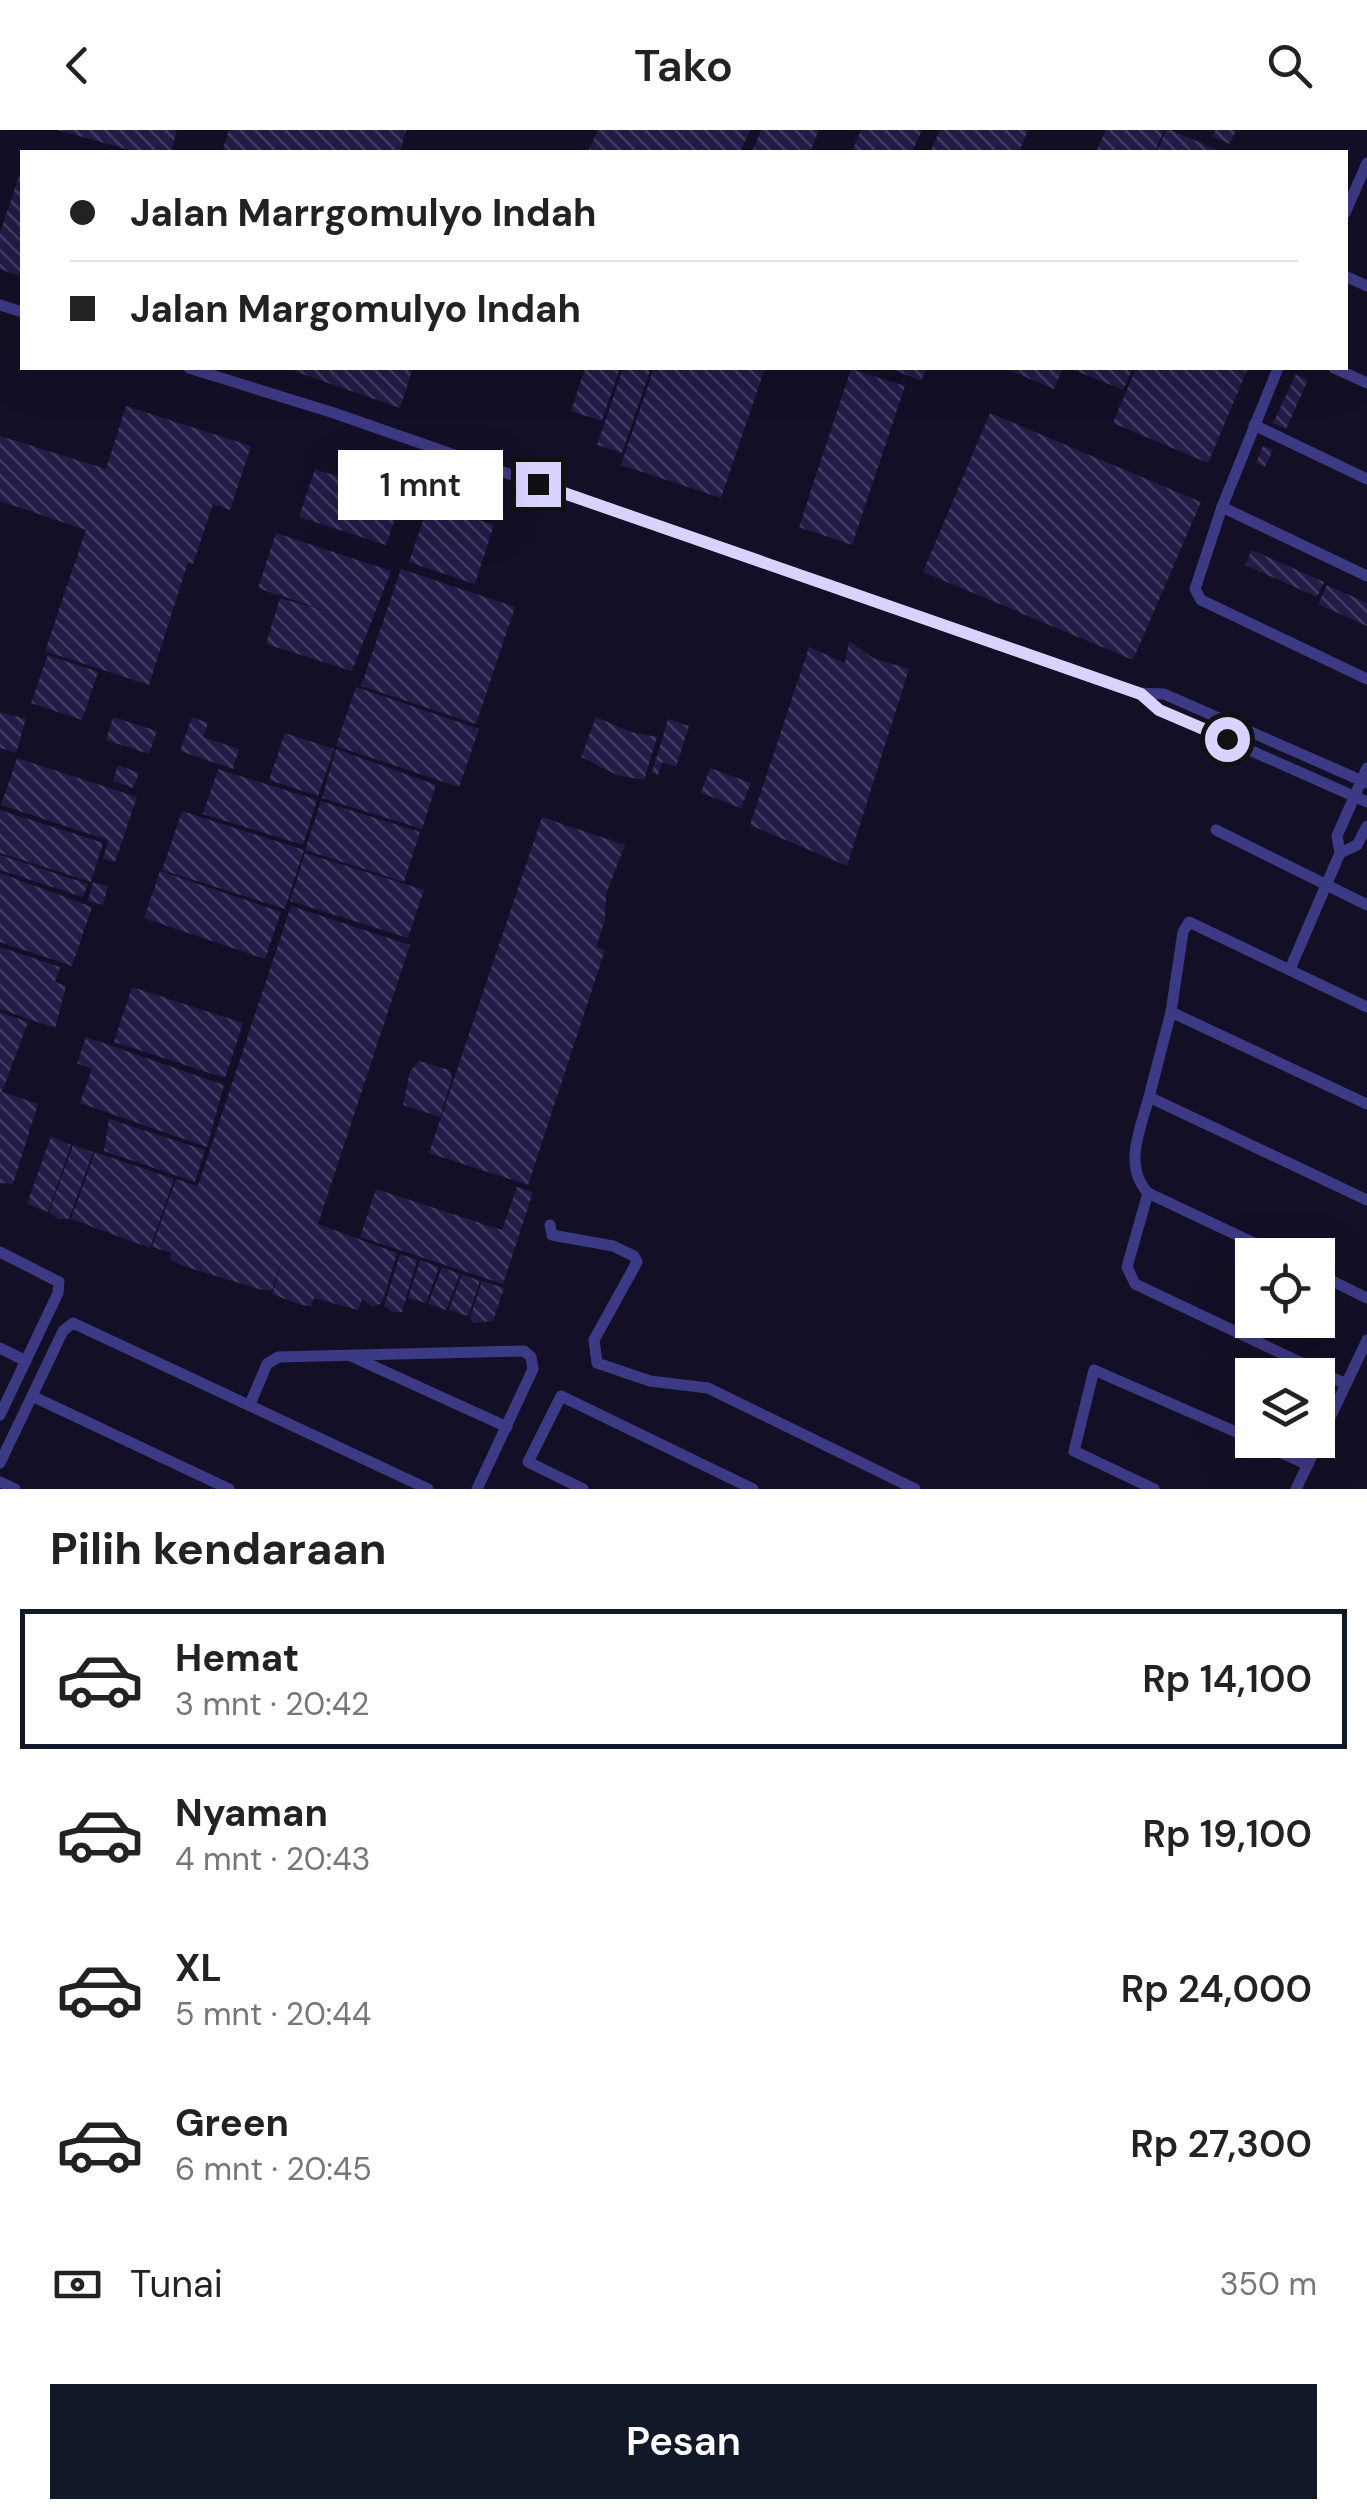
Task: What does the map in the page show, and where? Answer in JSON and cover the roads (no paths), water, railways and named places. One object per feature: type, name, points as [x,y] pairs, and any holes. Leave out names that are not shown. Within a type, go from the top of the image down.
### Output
[{"type":"street","points":[[1362,188],[1367,163]]},
{"type":"street","points":[[195,370],[334,413],[1141,694],[1164,694],[1365,777],[1337,836],[1340,853],[1290,969]]},
{"type":"street","points":[[1277,370],[1222,506],[1194,589],[1201,600],[1367,679]]},
{"type":"street","points":[[1338,370],[1367,383]]},
{"type":"street","points":[[1254,426],[1367,480]]},
{"type":"street","points":[[1222,506],[1367,576]]},
{"type":"street","points":[[1141,694],[1159,710],[1367,802]]},
{"type":"street","points":[[1340,853],[1356,845],[1367,826]]},
{"type":"street","points":[[1216,830],[1367,905]]},
{"type":"street","points":[[1242,1238],[1148,1194],[1135,1178],[1133,1162],[1171,1012],[1183,932],[1190,922],[1367,1006]]},
{"type":"street","points":[[1171,1012],[1367,1104]]},
{"type":"street","points":[[1149,1096],[1367,1200]]},
{"type":"street","points":[[1148,1194],[1127,1267],[1135,1284],[1346,1384]]},
{"type":"street","points":[[550,1225],[552,1235],[613,1246],[634,1256],[637,1262],[634,1276],[619,1291],[594,1340],[597,1363],[650,1381],[708,1388],[915,1489]]},
{"type":"street","points":[[0,1252],[59,1282],[50,1310],[0,1415]]},
{"type":"street","points":[[1335,1282],[1367,1298]]},
{"type":"street","points":[[50,1310],[428,1489]]},
{"type":"street","points":[[0,1463],[63,1331],[73,1323]]},
{"type":"street","points":[[1296,1489],[1367,1340]]},
{"type":"street","points":[[0,1348],[26,1361]]},
{"type":"street","points":[[250,1404],[267,1364],[278,1357],[524,1351],[532,1357],[534,1370],[477,1489]]},
{"type":"street","points":[[350,1355],[506,1426]]},
{"type":"street","points":[[1154,1489],[1074,1450],[1094,1370],[1235,1432]]},
{"type":"street","points":[[32,1396],[229,1489]]},
{"type":"street","points":[[583,1489],[528,1462],[561,1396],[753,1489]]},
{"type":"street","points":[[1294,1458],[1308,1464]]},
{"type":"street","points":[[0,1482],[14,1489]]}]
